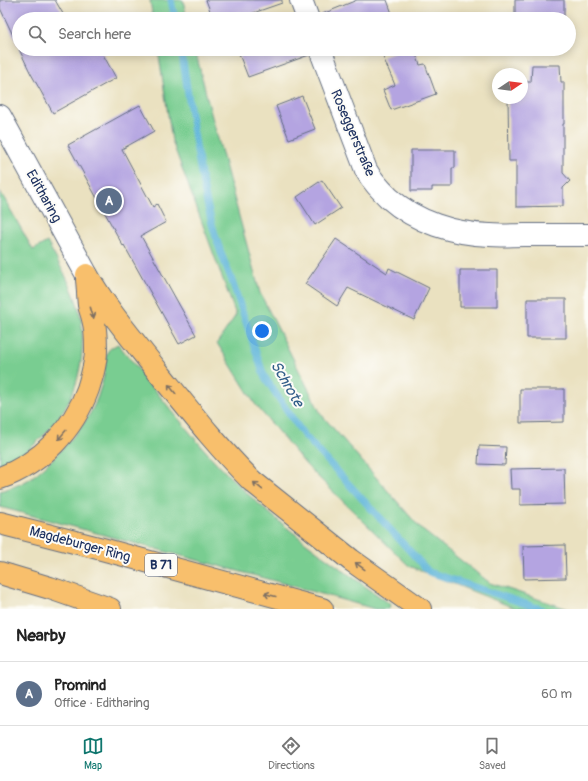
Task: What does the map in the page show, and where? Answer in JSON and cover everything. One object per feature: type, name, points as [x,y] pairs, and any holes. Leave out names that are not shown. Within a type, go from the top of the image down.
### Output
[{"type":"highway","points":[[0,478],[22,468],[47,451],[67,429],[81,405],[91,380],[96,351],[96,336],[90,306],[87,275]]},
{"type":"highway","points":[[87,275],[109,309],[202,427],[252,481],[351,560],[420,609]]},
{"type":"highway","name":"Magdeburger Ring","points":[[0,523],[102,549],[322,609]]},
{"type":"highway","points":[[0,573],[50,588],[110,609]]},
{"type":"highway","points":[[0,582],[50,588]]},
{"type":"street","points":[[301,0],[305,12]]},
{"type":"street","name":"Roseggerstraße","points":[[323,56],[366,170],[374,183],[394,202],[404,209],[416,217],[430,223],[460,232],[490,235],[588,235]]},
{"type":"street","name":"Editharing","points":[[0,116],[87,275]]},
{"type":"green space","points":[[150,0],[183,0],[186,12],[152,12]]},
{"type":"green space","points":[[159,56],[197,56],[260,293],[321,414],[421,529],[490,583],[568,609],[517,609],[409,566],[307,466],[255,404],[217,343],[236,315],[172,141]]},
{"type":"green space","points":[[0,191],[33,250],[47,242],[67,279],[79,309],[83,338],[80,369],[71,397],[61,414],[53,425],[29,450],[0,464]]},
{"type":"green space","points":[[118,344],[169,408],[229,476],[267,511],[327,559],[390,604],[389,609],[375,609],[0,507],[0,491],[22,483],[37,473],[58,453],[83,424],[92,411],[98,396],[104,378],[107,353]]},
{"type":"building","points":[[0,0],[55,0],[62,12],[12,12],[12,33],[0,8]]},
{"type":"building","points":[[206,0],[282,0],[282,3],[256,12],[210,12]]},
{"type":"building","points":[[357,0],[387,0],[391,12],[327,12]]},
{"type":"building","points":[[515,0],[564,0],[564,12],[515,12]]},
{"type":"building","points":[[22,56],[104,56],[116,78],[53,113]]},
{"type":"building","points":[[240,56],[306,56],[248,77]]},
{"type":"building","points":[[417,56],[420,65],[425,64],[436,94],[391,110],[383,90],[395,85],[383,57]]},
{"type":"building","points":[[532,65],[560,65],[561,82],[564,82],[563,173],[570,181],[563,188],[563,206],[516,207],[516,161],[509,161],[508,104],[528,104],[528,82],[531,82]]},
{"type":"building","points":[[302,96],[315,129],[289,139],[276,106]]},
{"type":"building","points":[[140,105],[154,131],[122,149],[153,207],[157,204],[166,222],[141,236],[196,335],[179,344],[68,145]]},
{"type":"building","points":[[411,150],[455,150],[455,168],[452,168],[452,187],[432,187],[432,191],[411,191]]},
{"type":"building","points":[[322,180],[341,208],[315,225],[297,197]]},
{"type":"building","points":[[336,239],[387,273],[389,268],[429,288],[414,320],[348,288],[337,306],[305,284]]},
{"type":"building","points":[[460,270],[497,270],[497,307],[460,307]]},
{"type":"building","points":[[527,299],[566,299],[566,338],[527,338]]},
{"type":"building","points":[[520,389],[564,389],[564,422],[520,423]]},
{"type":"building","points":[[479,446],[506,447],[505,465],[478,464]]},
{"type":"building","points":[[564,468],[565,504],[520,505],[520,489],[511,489],[510,469]]},
{"type":"building","points":[[565,545],[566,578],[524,579],[523,546]]},
{"type":"waterway","name":"Schrote","points":[[171,0],[174,12]]},
{"type":"waterway","name":"Schrote","points":[[182,56],[208,210],[218,244],[264,376],[303,434],[429,572],[541,609]]},
{"type":"place","name":"Promind","points":[[109,201]]}]
